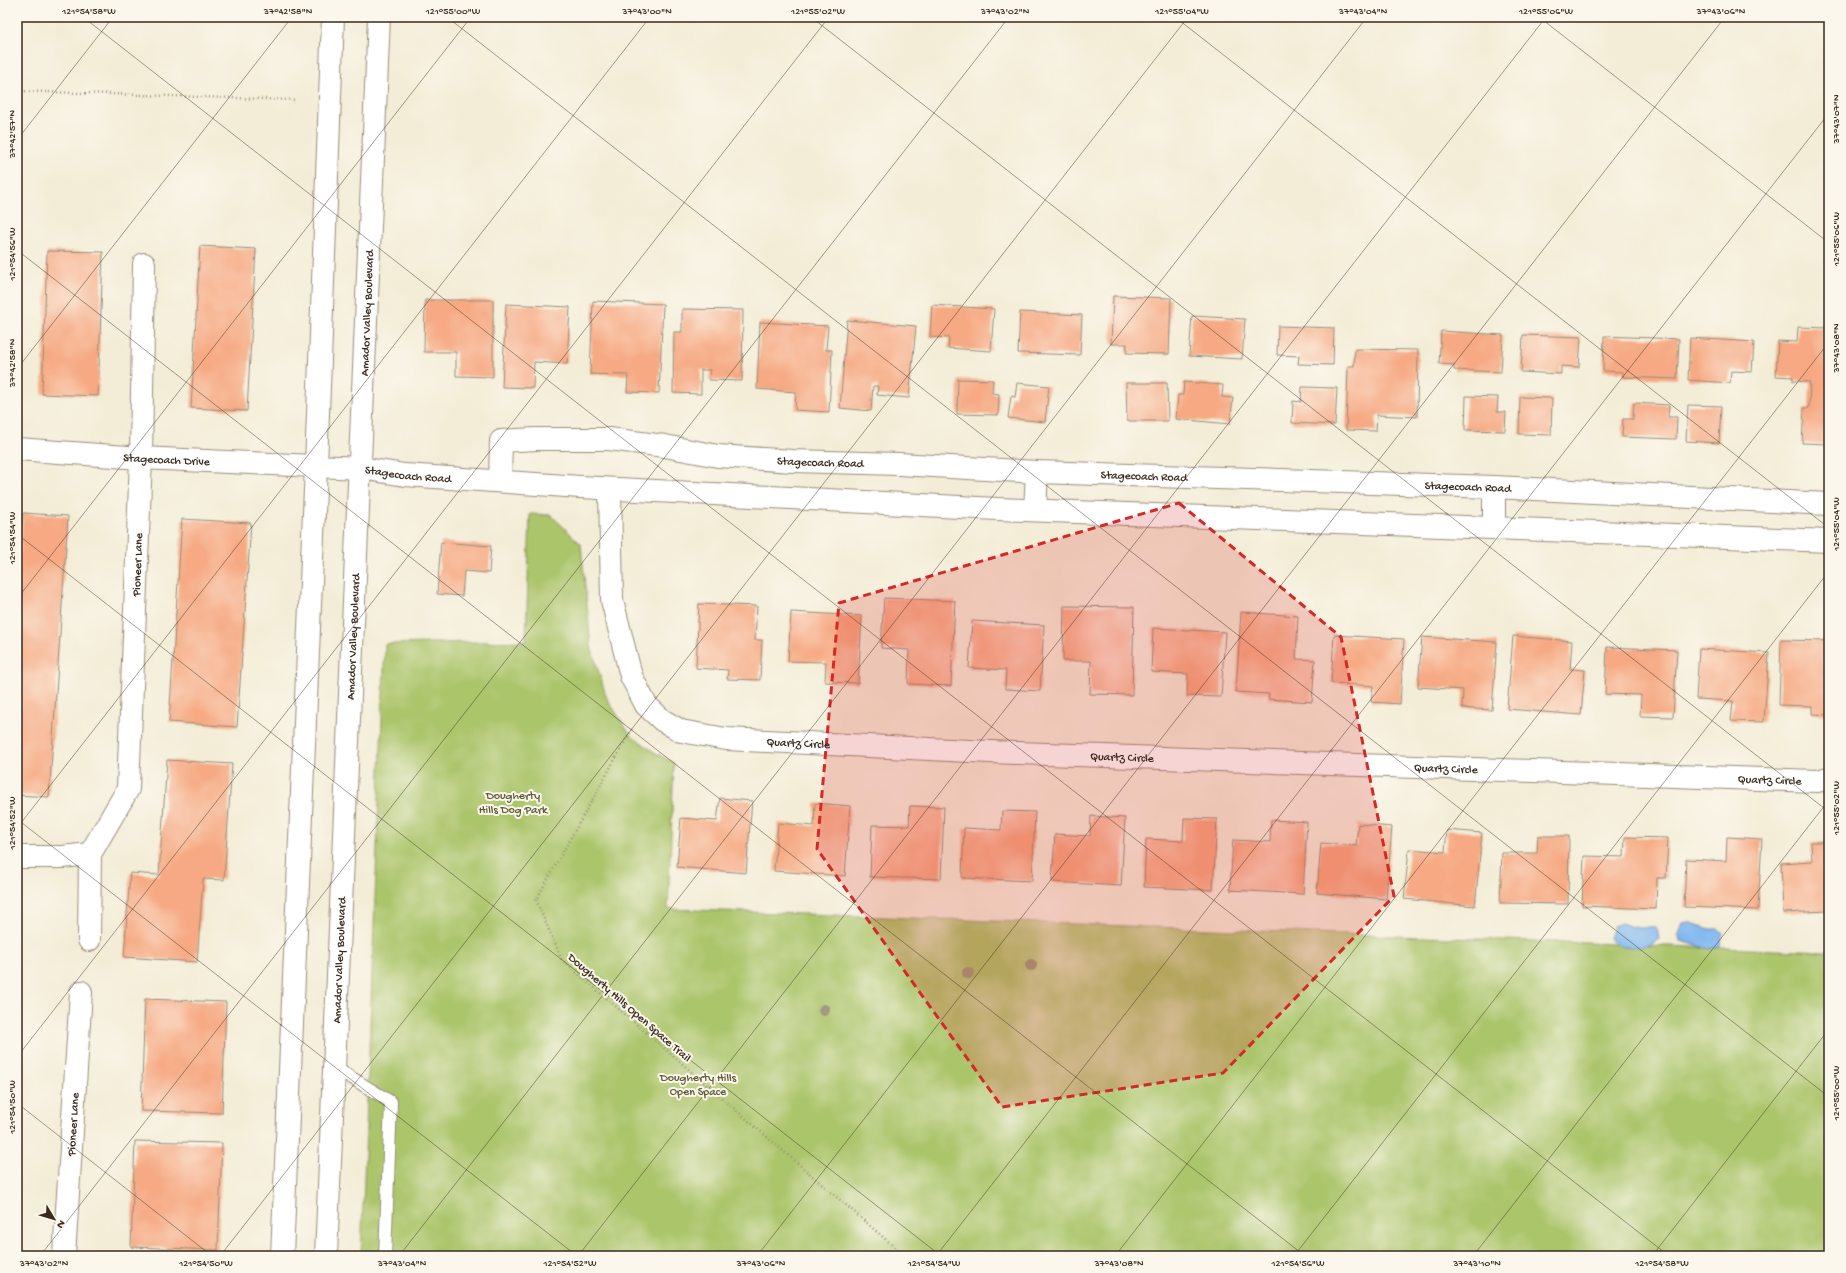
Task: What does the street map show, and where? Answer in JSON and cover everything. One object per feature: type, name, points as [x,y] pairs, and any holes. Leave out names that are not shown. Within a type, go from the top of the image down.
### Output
[{"type":"street","points":[[282,1256],[316,466],[333,17]]},
{"type":"street","name":"Amador Valley Boulevard","points":[[326,1256],[379,17]]},
{"type":"street","name":"Pioneer Lane","points":[[89,940],[90,854],[128,789],[140,458],[144,264]]},
{"type":"street","name":"Stagecoach Road","points":[[500,482],[501,441],[536,439],[609,439],[665,446],[718,456],[793,461],[899,464],[1037,472],[1494,487],[1829,504]]},
{"type":"street","name":"Stagecoach Drive","points":[[17,448],[140,458],[316,466]]},
{"type":"street","name":"Stagecoach Road","points":[[316,466],[360,468],[405,475],[500,482],[1035,510],[1829,541]]},
{"type":"street","points":[[1035,510],[1037,472]]},
{"type":"street","points":[[1494,487],[1494,528]]},
{"type":"street","name":"Quartz Circle","points":[[610,488],[612,600],[631,676],[646,705],[662,720],[681,731],[726,739],[990,752],[1816,781],[1829,778]]},
{"type":"street","points":[[17,857],[62,857],[90,854]]},
{"type":"street","name":"Pioneer Lane","points":[[64,1256],[81,992]]},
{"type":"lane","points":[[334,1067],[391,1102],[385,1256]]},
{"type":"path","points":[[17,91],[296,100]]},
{"type":"path","name":"Dougherty Hills Open Space Trail","points":[[646,705],[536,900],[562,960],[905,1256]]},
{"type":"highlighted area","points":[[1179,503],[1341,637],[1394,896],[1223,1073],[1002,1107],[817,849],[839,603]]},
{"type":"green space","name":"Dougherty Hills Open Space","points":[[530,514],[551,515],[581,544],[591,647],[607,699],[630,734],[654,752],[674,763],[668,909],[1829,952],[1829,1256],[361,1256],[385,644],[526,641]]},
{"type":"water","points":[[1688,922],[1710,929],[1718,929],[1723,932],[1720,947],[1709,949],[1681,941],[1678,935],[1683,923]]},
{"type":"water","points":[[1621,923],[1639,928],[1655,927],[1657,928],[1659,939],[1641,947],[1626,947],[1619,945],[1609,938],[1613,926]]},
{"type":"building","points":[[200,246],[256,249],[247,411],[191,408]]},
{"type":"building","points":[[47,251],[103,252],[98,396],[42,394]]},
{"type":"building","points":[[1113,296],[1171,298],[1169,354],[1126,353],[1127,344],[1111,344]]},
{"type":"building","points":[[425,300],[493,300],[493,377],[456,376],[456,352],[424,352]]},
{"type":"building","points":[[593,301],[663,304],[659,393],[627,392],[628,375],[590,374]]},
{"type":"building","points":[[506,304],[570,307],[567,364],[534,362],[533,388],[502,387]]},
{"type":"building","points":[[932,305],[994,309],[991,351],[948,348],[949,338],[930,337]]},
{"type":"building","points":[[682,309],[743,310],[742,381],[709,380],[710,370],[701,370],[701,394],[673,393],[674,332],[682,332]]},
{"type":"building","points":[[1020,312],[1082,315],[1080,355],[1018,353]]},
{"type":"building","points":[[1192,316],[1245,319],[1242,359],[1189,356]]},
{"type":"building","points":[[847,320],[916,326],[909,398],[877,395],[878,386],[873,386],[871,411],[840,408]]},
{"type":"building","points":[[760,322],[828,326],[826,350],[832,350],[829,412],[795,410],[796,392],[757,389]]},
{"type":"building","points":[[1278,326],[1334,328],[1333,365],[1298,364],[1299,356],[1277,355]]},
{"type":"building","points":[[1798,327],[1829,328],[1829,444],[1802,443],[1804,408],[1809,408],[1810,382],[1793,381],[1793,377],[1776,376],[1778,341],[1797,342]]},
{"type":"building","points":[[1441,331],[1503,335],[1501,372],[1454,370],[1454,365],[1439,364]]},
{"type":"building","points":[[1523,335],[1581,337],[1579,367],[1561,366],[1561,374],[1521,372]]},
{"type":"building","points":[[1604,336],[1679,339],[1677,379],[1623,377],[1623,372],[1603,371]]},
{"type":"building","points":[[1690,338],[1754,342],[1752,372],[1731,371],[1730,383],[1688,380]]},
{"type":"building","points":[[1355,349],[1418,350],[1417,417],[1377,415],[1376,431],[1346,430],[1348,366],[1354,366]]},
{"type":"building","points":[[958,379],[993,380],[992,393],[999,394],[998,415],[957,414]]},
{"type":"building","points":[[1184,382],[1223,385],[1222,397],[1233,398],[1230,424],[1176,419],[1178,395],[1183,395]]},
{"type":"building","points":[[1017,383],[1049,386],[1045,422],[1008,418],[1011,396],[1015,397]]},
{"type":"building","points":[[1126,383],[1167,383],[1168,421],[1127,421]]},
{"type":"building","points":[[1302,387],[1337,388],[1335,425],[1292,423],[1293,401],[1301,402]]},
{"type":"building","points":[[1466,396],[1498,397],[1497,412],[1506,412],[1505,431],[1465,430]]},
{"type":"building","points":[[1520,397],[1552,398],[1551,435],[1519,434]]},
{"type":"building","points":[[1634,403],[1669,405],[1668,417],[1677,417],[1676,439],[1622,437],[1623,419],[1633,419]]},
{"type":"building","points":[[1688,405],[1721,406],[1719,443],[1686,441]]},
{"type":"building","points":[[23,513],[68,516],[49,797],[17,795],[17,595]]},
{"type":"building","points":[[182,519],[251,523],[237,727],[169,722]]},
{"type":"building","points":[[441,542],[491,546],[489,573],[464,571],[462,596],[437,594]]},
{"type":"building","points":[[884,598],[955,601],[951,686],[908,684],[909,650],[881,648]]},
{"type":"building","points":[[699,604],[757,606],[755,640],[762,640],[760,680],[727,679],[728,670],[696,668]]},
{"type":"building","points":[[1064,606],[1134,607],[1132,695],[1090,694],[1091,661],[1063,661]]},
{"type":"building","points":[[791,612],[862,616],[858,683],[825,682],[826,662],[788,661]]},
{"type":"building","points":[[1241,612],[1298,616],[1296,659],[1315,660],[1312,702],[1268,699],[1269,694],[1236,692]]},
{"type":"building","points":[[972,621],[1044,625],[1040,691],[1005,689],[1006,670],[969,668]]},
{"type":"building","points":[[1153,628],[1225,632],[1221,697],[1187,696],[1188,674],[1151,672]]},
{"type":"building","points":[[1334,635],[1404,639],[1400,704],[1371,702],[1373,686],[1331,683]]},
{"type":"building","points":[[1513,636],[1572,641],[1570,669],[1585,670],[1581,715],[1507,709]]},
{"type":"building","points":[[1422,637],[1497,642],[1492,710],[1462,708],[1463,690],[1418,687]]},
{"type":"building","points":[[1781,640],[1829,641],[1829,715],[1812,714],[1812,706],[1779,705]]},
{"type":"building","points":[[1607,647],[1677,650],[1673,717],[1640,716],[1641,695],[1605,694]]},
{"type":"building","points":[[1699,649],[1769,653],[1764,722],[1731,721],[1733,701],[1696,699]]},
{"type":"building","points":[[167,760],[232,764],[224,880],[203,879],[197,962],[124,957],[130,873],[159,875]]},
{"type":"building","points":[[720,798],[752,801],[746,873],[677,867],[681,818],[717,821]]},
{"type":"building","points":[[815,803],[850,806],[845,876],[774,871],[778,823],[814,826]]},
{"type":"building","points":[[910,806],[944,807],[941,879],[870,877],[872,825],[909,826]]},
{"type":"building","points":[[1002,811],[1035,812],[1032,881],[962,878],[964,828],[1001,830]]},
{"type":"building","points":[[1091,816],[1125,818],[1121,886],[1052,882],[1055,834],[1090,836]]},
{"type":"building","points":[[1184,818],[1217,819],[1213,890],[1144,887],[1146,839],[1183,841]]},
{"type":"building","points":[[1271,820],[1307,822],[1303,894],[1230,890],[1233,840],[1270,842]]},
{"type":"building","points":[[1358,824],[1392,827],[1386,899],[1317,893],[1321,843],[1356,846]]},
{"type":"building","points":[[1447,830],[1482,833],[1475,906],[1404,899],[1409,849],[1445,852]]},
{"type":"building","points":[[1538,836],[1569,836],[1568,904],[1500,903],[1502,853],[1537,853]]},
{"type":"building","points":[[1625,837],[1668,838],[1666,878],[1657,878],[1656,909],[1582,906],[1584,856],[1624,857]]},
{"type":"building","points":[[1727,837],[1762,839],[1758,910],[1684,907],[1686,859],[1726,861]]},
{"type":"building","points":[[1811,842],[1829,842],[1829,911],[1783,913],[1781,863],[1812,861]]},
{"type":"building","points":[[145,999],[226,1002],[222,1113],[141,1111]]},
{"type":"building","points":[[135,1141],[222,1143],[218,1250],[131,1247]]},
{"type":"park label","name":"Dougherty Hills Dog Park","points":[[513,802]]}]
